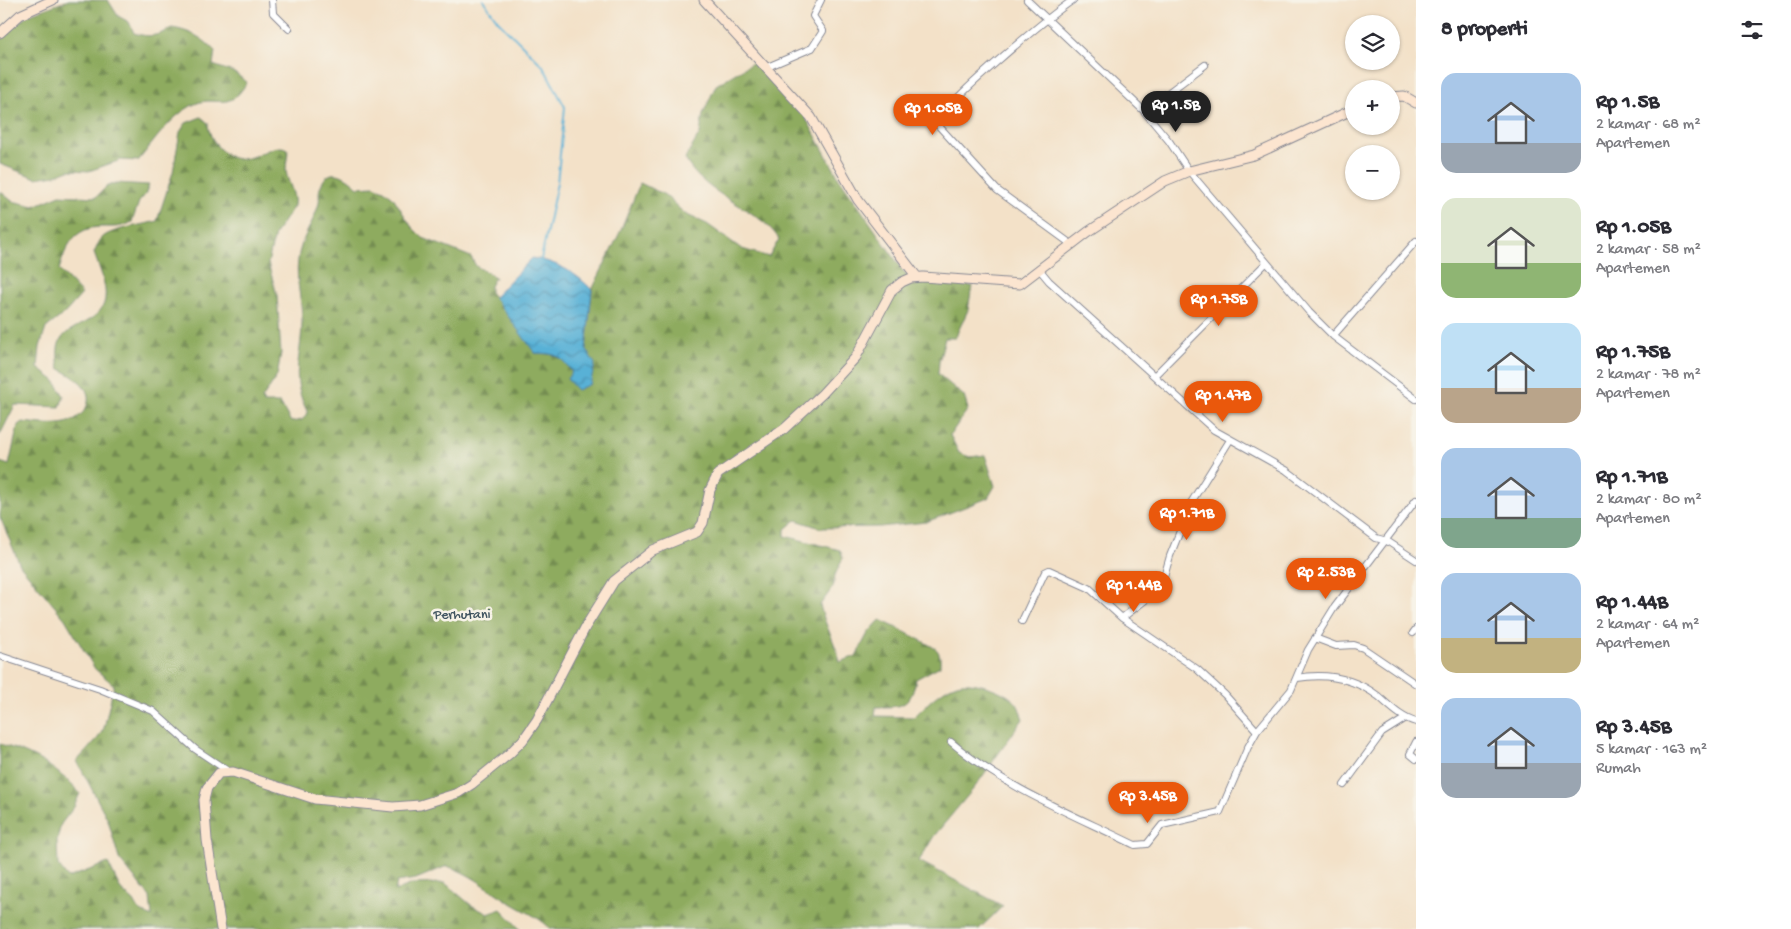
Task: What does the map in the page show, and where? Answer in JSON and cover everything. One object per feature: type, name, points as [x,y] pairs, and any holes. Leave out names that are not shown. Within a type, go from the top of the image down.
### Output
[{"type":"street","points":[[0,33],[20,15],[53,0]]},
{"type":"street","points":[[272,0],[273,13],[289,29]]},
{"type":"street","points":[[704,0],[811,117],[858,200],[917,277]]},
{"type":"street","points":[[765,68],[816,44],[823,31],[813,16],[820,0]]},
{"type":"street","points":[[1027,0],[1144,110],[1169,141],[1190,172],[1266,263],[1333,336],[1416,399]]},
{"type":"street","points":[[1071,244],[997,190],[938,124],[942,116],[976,82],[1047,18],[1073,0]]},
{"type":"street","points":[[1144,110],[1205,66]]},
{"type":"street","points":[[1400,96],[1404,96],[1416,103]]},
{"type":"street","points":[[0,656],[100,689],[153,711],[195,749],[228,771],[315,799],[406,807],[443,798],[472,784],[523,740],[537,720],[586,626],[614,581],[653,550],[697,532],[703,523],[710,490],[718,474],[784,430],[822,394],[856,357],[892,290],[902,282],[917,277],[1018,285],[1071,244],[1140,195],[1165,181],[1190,172],[1254,155],[1345,113]]},
{"type":"street","points":[[1333,336],[1416,241]]},
{"type":"street","points":[[1155,375],[1266,263]]},
{"type":"street","points":[[1039,269],[1049,281],[1203,420],[1230,440],[1286,470],[1376,538],[1386,540],[1416,560]]},
{"type":"street","points":[[1122,618],[1162,584],[1170,556],[1192,501],[1230,440]]},
{"type":"street","points":[[951,742],[989,771],[1019,790],[1139,846],[1147,844],[1162,825],[1220,812],[1257,731],[1286,698],[1315,638],[1347,588],[1416,500]]},
{"type":"street","points":[[1022,621],[1043,574],[1048,570],[1089,588],[1122,618],[1197,669],[1225,695],[1257,731]]},
{"type":"street","points":[[1315,638],[1336,646],[1354,645],[1362,648],[1416,684]]},
{"type":"street","points":[[1297,678],[1328,677],[1354,683],[1377,696],[1406,718],[1416,722]]},
{"type":"street","points":[[1344,786],[1382,733],[1406,718]]},
{"type":"street","points":[[1416,742],[1410,754],[1416,759]]},
{"type":"street","points":[[221,929],[207,840],[204,794],[212,780],[219,773],[228,771]]},
{"type":"green space","points":[[69,0],[108,0],[118,16],[129,22],[134,33],[139,35],[153,35],[172,28],[190,33],[200,38],[215,51],[213,65],[233,72],[247,82],[234,98],[227,101],[200,102],[183,111],[162,131],[138,161],[121,160],[89,171],[69,170],[56,175],[36,178],[0,164],[0,39],[27,15]]},
{"type":"green space","name":"Perhutani","points":[[754,62],[803,113],[839,178],[904,272],[917,281],[972,286],[968,310],[955,338],[945,338],[938,374],[964,396],[968,409],[950,435],[959,453],[970,457],[985,455],[995,486],[988,498],[926,522],[880,527],[820,528],[796,520],[785,529],[785,536],[840,550],[843,558],[835,575],[833,587],[820,605],[840,662],[856,656],[868,633],[880,620],[928,644],[938,652],[940,666],[916,679],[908,700],[899,706],[876,707],[875,716],[914,717],[945,690],[951,686],[964,683],[989,687],[1006,695],[1017,704],[1023,719],[975,787],[934,836],[919,861],[1003,906],[979,929],[551,929],[535,916],[463,872],[447,866],[416,879],[397,882],[395,891],[412,884],[445,883],[471,905],[488,914],[501,909],[520,929],[0,929],[0,744],[24,752],[44,762],[80,793],[74,807],[61,824],[57,840],[58,865],[68,878],[108,863],[121,890],[134,901],[139,910],[152,917],[150,897],[119,859],[108,820],[77,761],[98,738],[104,728],[114,685],[95,669],[65,619],[20,565],[0,517],[0,462],[9,465],[18,425],[22,422],[65,423],[78,417],[86,408],[88,396],[86,389],[79,381],[59,368],[58,350],[61,340],[73,329],[96,315],[102,308],[105,299],[105,288],[94,253],[101,239],[119,230],[157,221],[173,172],[180,132],[186,123],[201,117],[208,123],[211,136],[219,148],[229,156],[238,159],[247,158],[273,148],[281,147],[288,149],[286,170],[294,196],[294,206],[275,234],[268,263],[277,295],[281,353],[277,376],[262,399],[264,403],[280,403],[291,422],[302,420],[308,413],[302,400],[297,379],[302,324],[297,268],[299,252],[319,203],[320,188],[327,176],[337,174],[348,179],[358,187],[374,186],[384,190],[393,197],[411,226],[423,238],[471,257],[476,266],[495,277],[490,286],[490,292],[517,326],[535,353],[560,357],[569,365],[577,390],[586,349],[592,290],[621,230],[640,183],[665,195],[685,214],[707,224],[742,249],[769,257],[779,239],[758,218],[718,193],[706,183],[694,172],[685,159],[700,133],[703,114],[716,85]]},
{"type":"green space","points":[[116,183],[149,185],[145,195],[139,202],[132,222],[117,227],[84,230],[68,246],[59,270],[82,294],[65,313],[46,328],[40,347],[38,368],[55,381],[64,396],[60,407],[15,405],[0,435],[0,191],[12,201],[34,206],[60,195],[96,197],[106,187]]},
{"type":"water","points":[[532,258],[549,262],[565,269],[580,278],[592,290],[586,349],[595,364],[590,384],[577,390],[567,379],[572,372],[564,362],[557,356],[535,353],[494,297]]},
{"type":"waterway","points":[[483,0],[498,21],[543,66],[565,107],[557,183],[541,259]]}]
